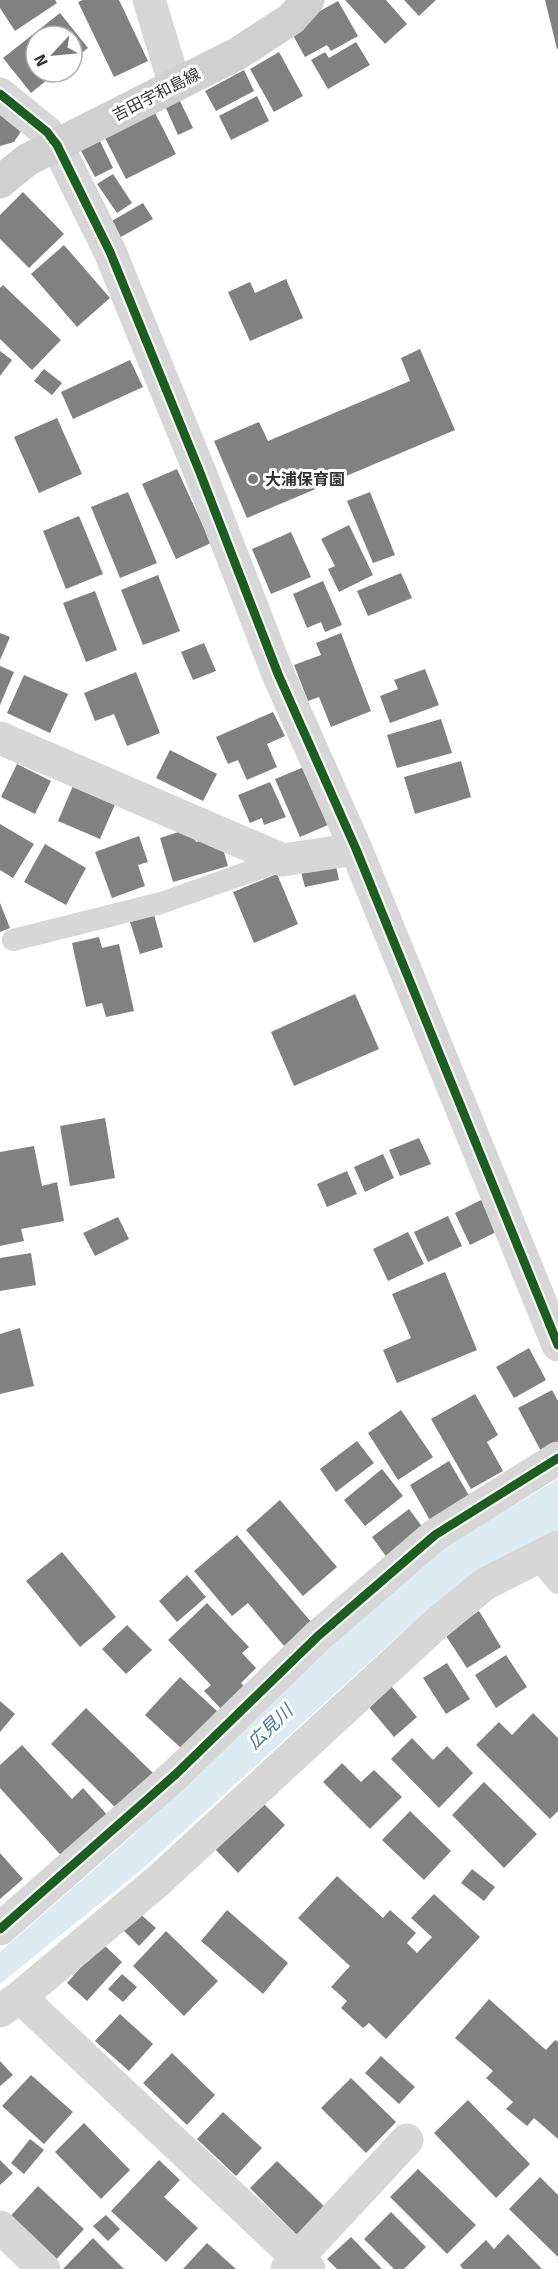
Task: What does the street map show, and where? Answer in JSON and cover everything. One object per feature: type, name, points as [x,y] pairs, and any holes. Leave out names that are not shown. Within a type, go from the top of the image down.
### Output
[{"type":"main road","name":"吉田宇和島線","points":[[0,182],[27,160],[237,54],[291,19],[308,0]]},
{"type":"street","points":[[149,0],[175,85]]},
{"type":"street","points":[[0,94],[47,132],[57,145],[110,252],[195,459],[278,674],[356,849],[558,1345]]},
{"type":"street","points":[[0,738],[283,860],[356,849]]},
{"type":"street","points":[[0,1929],[176,1774],[318,1636],[435,1535],[558,1458]]},
{"type":"street","points":[[406,2140],[298,2265],[10,2004],[158,1881],[435,1625],[485,1584],[547,1552]]},
{"type":"street","points":[[0,2228],[44,2269]]},
{"type":"lane","points":[[13,940],[161,903],[283,860]]},
{"type":"lane","points":[[547,1552],[558,1583]]},
{"type":"water","name":"広見川","points":[[558,1479],[558,1531],[472,1576],[406,1629],[140,1871],[0,1984],[0,1952],[130,1838],[296,1673],[431,1555]]},
{"type":"building","points":[[0,0],[55,0],[57,3],[15,31],[0,8]]},
{"type":"building","points":[[119,0],[148,61],[114,77],[78,2]]},
{"type":"building","points":[[345,0],[386,0],[407,24],[385,44]]},
{"type":"building","points":[[404,0],[436,0],[419,16]]},
{"type":"building","points":[[545,0],[558,0],[558,49],[557,49]]},
{"type":"building","points":[[338,1],[358,36],[331,51],[327,45],[305,57],[289,28]]},
{"type":"building","points":[[60,13],[69,24],[46,24]]},
{"type":"building","points":[[24,41],[24,84],[42,84],[31,93],[3,58]]},
{"type":"building","points":[[356,42],[370,65],[328,89],[311,60],[325,52],[329,58]]},
{"type":"building","points":[[279,52],[303,96],[274,112],[250,69]]},
{"type":"building","points":[[244,70],[254,91],[216,111],[205,91]]},
{"type":"building","points":[[257,96],[269,121],[231,140],[219,116]]},
{"type":"building","points":[[179,99],[193,128],[178,135],[165,106]]},
{"type":"building","points":[[0,108],[24,127],[14,142],[0,146]]},
{"type":"building","points":[[155,113],[176,154],[126,179],[105,138]]},
{"type":"building","points":[[98,137],[113,168],[95,177],[79,147]]},
{"type":"building","points":[[113,174],[132,203],[117,213],[97,184]]},
{"type":"building","points":[[23,192],[64,234],[29,268],[0,239],[0,215]]},
{"type":"building","points":[[143,203],[153,219],[119,238],[110,222]]},
{"type":"building","points":[[64,245],[110,298],[77,327],[31,274]]},
{"type":"building","points":[[286,279],[303,318],[250,341],[228,292],[250,282],[255,293]]},
{"type":"building","points":[[3,285],[61,340],[32,370],[0,339],[0,288]]},
{"type":"building","points":[[420,349],[455,430],[247,518],[214,441],[259,422],[268,441],[410,381],[401,358]]},
{"type":"building","points":[[0,351],[12,360],[0,376]]},
{"type":"building","points":[[130,360],[143,387],[73,419],[61,392]]},
{"type":"building","points":[[44,369],[62,383],[52,395],[34,381]]},
{"type":"building","points":[[57,418],[82,474],[39,493],[14,437]]},
{"type":"building","points":[[177,469],[211,543],[176,559],[142,484]]},
{"type":"building","points":[[128,492],[157,563],[120,578],[91,507]]},
{"type":"building","points":[[370,492],[395,555],[373,563],[347,501]]},
{"type":"building","points":[[79,516],[103,574],[66,589],[43,531]]},
{"type":"building","points":[[349,525],[373,575],[339,592],[328,569],[335,566],[321,539]]},
{"type":"building","points":[[291,532],[311,577],[271,594],[252,549]]},
{"type":"building","points":[[401,573],[412,598],[368,616],[357,591]]},
{"type":"building","points":[[158,575],[180,631],[143,645],[121,590]]},
{"type":"building","points":[[323,581],[342,625],[325,632],[321,622],[307,628],[293,594]]},
{"type":"building","points":[[95,591],[117,650],[86,662],[63,603]]},
{"type":"building","points":[[0,633],[10,637],[0,660]]},
{"type":"building","points":[[341,633],[371,711],[331,727],[319,697],[308,701],[294,665],[321,655],[316,643]]},
{"type":"building","points":[[204,643],[216,671],[193,680],[181,652]]},
{"type":"building","points":[[0,666],[14,672],[0,705]]},
{"type":"building","points":[[425,669],[439,705],[390,723],[380,696],[398,689],[394,680]]},
{"type":"building","points":[[136,672],[160,733],[127,746],[114,714],[95,721],[84,693]]},
{"type":"building","points":[[24,675],[68,694],[50,733],[7,713]]},
{"type":"building","points":[[273,712],[285,736],[267,744],[277,767],[247,780],[238,760],[228,764],[216,737]]},
{"type":"building","points":[[441,719],[452,753],[397,768],[387,735]]},
{"type":"building","points":[[170,750],[217,774],[203,801],[156,778]]},
{"type":"building","points":[[461,761],[471,797],[415,814],[404,777]]},
{"type":"building","points":[[17,764],[51,781],[35,814],[1,797]]},
{"type":"building","points":[[304,767],[328,825],[300,837],[275,779]]},
{"type":"building","points":[[75,781],[117,800],[100,839],[58,821]]},
{"type":"building","points":[[270,782],[286,817],[264,825],[262,818],[250,823],[238,795]]},
{"type":"building","points":[[0,824],[34,844],[13,878],[0,870]]},
{"type":"building","points":[[191,828],[196,842],[219,835],[228,866],[173,882],[160,838]]},
{"type":"building","points":[[139,836],[148,862],[138,865],[145,886],[112,898],[95,852]]},
{"type":"building","points":[[45,844],[86,868],[66,905],[24,882]]},
{"type":"building","points":[[335,861],[339,880],[305,887],[300,868]]},
{"type":"building","points":[[277,874],[298,924],[254,943],[233,892]]},
{"type":"building","points":[[0,903],[10,928],[0,932]]},
{"type":"building","points":[[154,915],[163,947],[140,954],[130,922]]},
{"type":"building","points":[[99,937],[102,948],[119,944],[134,1011],[106,1017],[102,1003],[86,1007],[72,943]]},
{"type":"building","points":[[355,994],[379,1049],[294,1086],[271,1032]]},
{"type":"building","points":[[105,1118],[115,1178],[70,1186],[60,1126]]},
{"type":"building","points":[[419,1138],[431,1164],[400,1176],[389,1150]]},
{"type":"building","points":[[34,1146],[42,1186],[57,1182],[64,1221],[21,1229],[24,1241],[0,1246],[0,1152]]},
{"type":"building","points":[[383,1154],[394,1178],[365,1192],[354,1167]]},
{"type":"building","points":[[347,1171],[357,1194],[327,1207],[317,1184]]},
{"type":"building","points":[[483,1199],[498,1231],[470,1245],[455,1213]]},
{"type":"building","points":[[448,1216],[462,1246],[428,1262],[414,1232]]},
{"type":"building","points":[[118,1217],[129,1239],[95,1256],[83,1233]]},
{"type":"building","points":[[408,1232],[424,1264],[388,1281],[373,1249]]},
{"type":"building","points":[[31,1253],[36,1285],[0,1291],[0,1258]]},
{"type":"building","points":[[445,1272],[477,1350],[397,1383],[383,1350],[411,1338],[392,1294]]},
{"type":"building","points":[[20,1328],[34,1386],[0,1394],[0,1334]]},
{"type":"building","points":[[529,1348],[546,1380],[514,1398],[496,1367]]},
{"type":"building","points":[[552,1390],[558,1401],[558,1442],[541,1451],[518,1408]]},
{"type":"building","points":[[475,1394],[498,1435],[487,1442],[503,1471],[471,1489],[431,1419]]},
{"type":"building","points":[[401,1410],[433,1457],[398,1480],[368,1433]]},
{"type":"building","points":[[357,1441],[374,1463],[336,1492],[320,1469]]},
{"type":"building","points":[[449,1461],[471,1499],[431,1522],[410,1485]]},
{"type":"building","points":[[382,1469],[403,1496],[365,1526],[344,1500]]},
{"type":"building","points":[[280,1500],[337,1567],[303,1596],[246,1530]]},
{"type":"building","points":[[409,1509],[426,1532],[388,1559],[372,1537]]},
{"type":"building","points":[[237,1535],[312,1623],[284,1646],[248,1603],[232,1616],[194,1571]]},
{"type":"building","points":[[62,1552],[116,1617],[80,1647],[26,1581]]},
{"type":"building","points":[[187,1575],[206,1597],[177,1622],[159,1601]]},
{"type":"building","points":[[207,1603],[249,1647],[242,1653],[256,1668],[241,1683],[247,1689],[223,1711],[204,1691],[211,1685],[168,1640]]},
{"type":"building","points":[[479,1611],[501,1647],[467,1668],[444,1633]]},
{"type":"building","points":[[127,1625],[152,1650],[126,1674],[102,1649]]},
{"type":"building","points":[[506,1655],[527,1687],[496,1708],[475,1675]]},
{"type":"building","points":[[447,1663],[470,1699],[446,1714],[423,1678]]},
{"type":"building","points":[[180,1677],[217,1711],[182,1749],[145,1715]]},
{"type":"building","points":[[391,1686],[417,1717],[394,1737],[367,1705]]},
{"type":"building","points":[[0,1701],[15,1714],[0,1732]]},
{"type":"building","points":[[86,1708],[153,1773],[118,1810],[51,1744]]},
{"type":"building","points":[[533,1713],[558,1738],[558,1811],[550,1819],[476,1745],[499,1722],[512,1735]]},
{"type":"building","points":[[412,1738],[433,1760],[447,1746],[473,1773],[439,1808],[391,1759]]},
{"type":"building","points":[[22,1745],[72,1799],[83,1788],[111,1819],[66,1861],[0,1788],[0,1765]]},
{"type":"building","points":[[342,1763],[361,1782],[374,1770],[402,1797],[370,1829],[323,1782]]},
{"type":"building","points":[[484,1782],[537,1834],[504,1868],[452,1815]]},
{"type":"building","points":[[261,1801],[285,1825],[238,1873],[214,1848]]},
{"type":"building","points":[[410,1811],[451,1851],[424,1880],[382,1840]]},
{"type":"building","points":[[0,1853],[23,1879],[0,1899]]},
{"type":"building","points":[[472,1869],[495,1887],[484,1901],[461,1883]]},
{"type":"building","points":[[337,1876],[383,1918],[390,1910],[416,1933],[407,1943],[417,1953],[432,1937],[411,1918],[434,1894],[480,1937],[386,2039],[369,2023],[363,2028],[341,2008],[347,2001],[331,1987],[350,1966],[298,1918]]},
{"type":"building","points":[[227,1910],[288,1963],[263,1994],[201,1941]]},
{"type":"building","points":[[138,1912],[156,1928],[139,1946],[122,1929]]},
{"type":"building","points":[[166,1931],[218,1981],[184,2016],[133,1966]]},
{"type":"building","points":[[102,1943],[122,1962],[87,2001],[67,1983]]},
{"type":"building","points":[[122,1974],[137,1987],[123,2002],[108,1989]]},
{"type":"building","points":[[489,1999],[546,2050],[555,2040],[558,2042],[558,2139],[534,2118],[527,2126],[506,2109],[513,2102],[486,2078],[493,2071],[455,2038]]},
{"type":"building","points":[[120,2014],[153,2044],[129,2071],[95,2041]]},
{"type":"building","points":[[172,2053],[215,2095],[187,2125],[143,2083]]},
{"type":"building","points":[[381,2056],[415,2087],[399,2104],[365,2073]]},
{"type":"building","points":[[0,2061],[13,2075],[0,2086]]},
{"type":"building","points":[[31,2075],[73,2112],[44,2144],[2,2106]]},
{"type":"building","points":[[351,2078],[396,2122],[366,2153],[321,2108]]},
{"type":"building","points":[[468,2100],[530,2164],[496,2198],[434,2133]]},
{"type":"building","points":[[223,2112],[262,2148],[236,2176],[197,2139]]},
{"type":"building","points":[[84,2123],[130,2170],[101,2199],[55,2152]]},
{"type":"building","points":[[30,2139],[44,2150],[24,2174],[11,2163]]},
{"type":"building","points":[[0,2160],[13,2173],[0,2185]]},
{"type":"building","points":[[159,2160],[180,2180],[164,2197],[198,2228],[166,2262],[111,2211]]},
{"type":"building","points":[[277,2161],[326,2208],[298,2236],[250,2188]]},
{"type":"building","points":[[418,2169],[476,2225],[447,2254],[390,2197]]},
{"type":"building","points":[[540,2177],[558,2195],[558,2257],[509,2209]]},
{"type":"building","points":[[38,2186],[84,2229],[53,2263],[7,2220]]},
{"type":"building","points":[[391,2212],[426,2247],[404,2269],[394,2269],[364,2239]]},
{"type":"building","points":[[106,2215],[120,2229],[108,2241],[93,2226]]},
{"type":"building","points":[[508,2234],[542,2269],[463,2269],[460,2265],[486,2240],[494,2249]]},
{"type":"building","points":[[351,2237],[382,2269],[337,2269],[327,2259]]},
{"type":"building","points":[[93,2238],[124,2269],[63,2269]]},
{"type":"building","points":[[207,2243],[236,2269],[183,2269]]},
{"type":"cycle path","points":[[0,94],[47,132],[57,145],[110,252],[199,470],[278,674],[356,849],[558,1345]]},
{"type":"cycle path","points":[[0,1929],[176,1774],[318,1636],[435,1535],[558,1458]]},
{"type":"place","name":"大浦保育園","points":[[253,479]]}]
